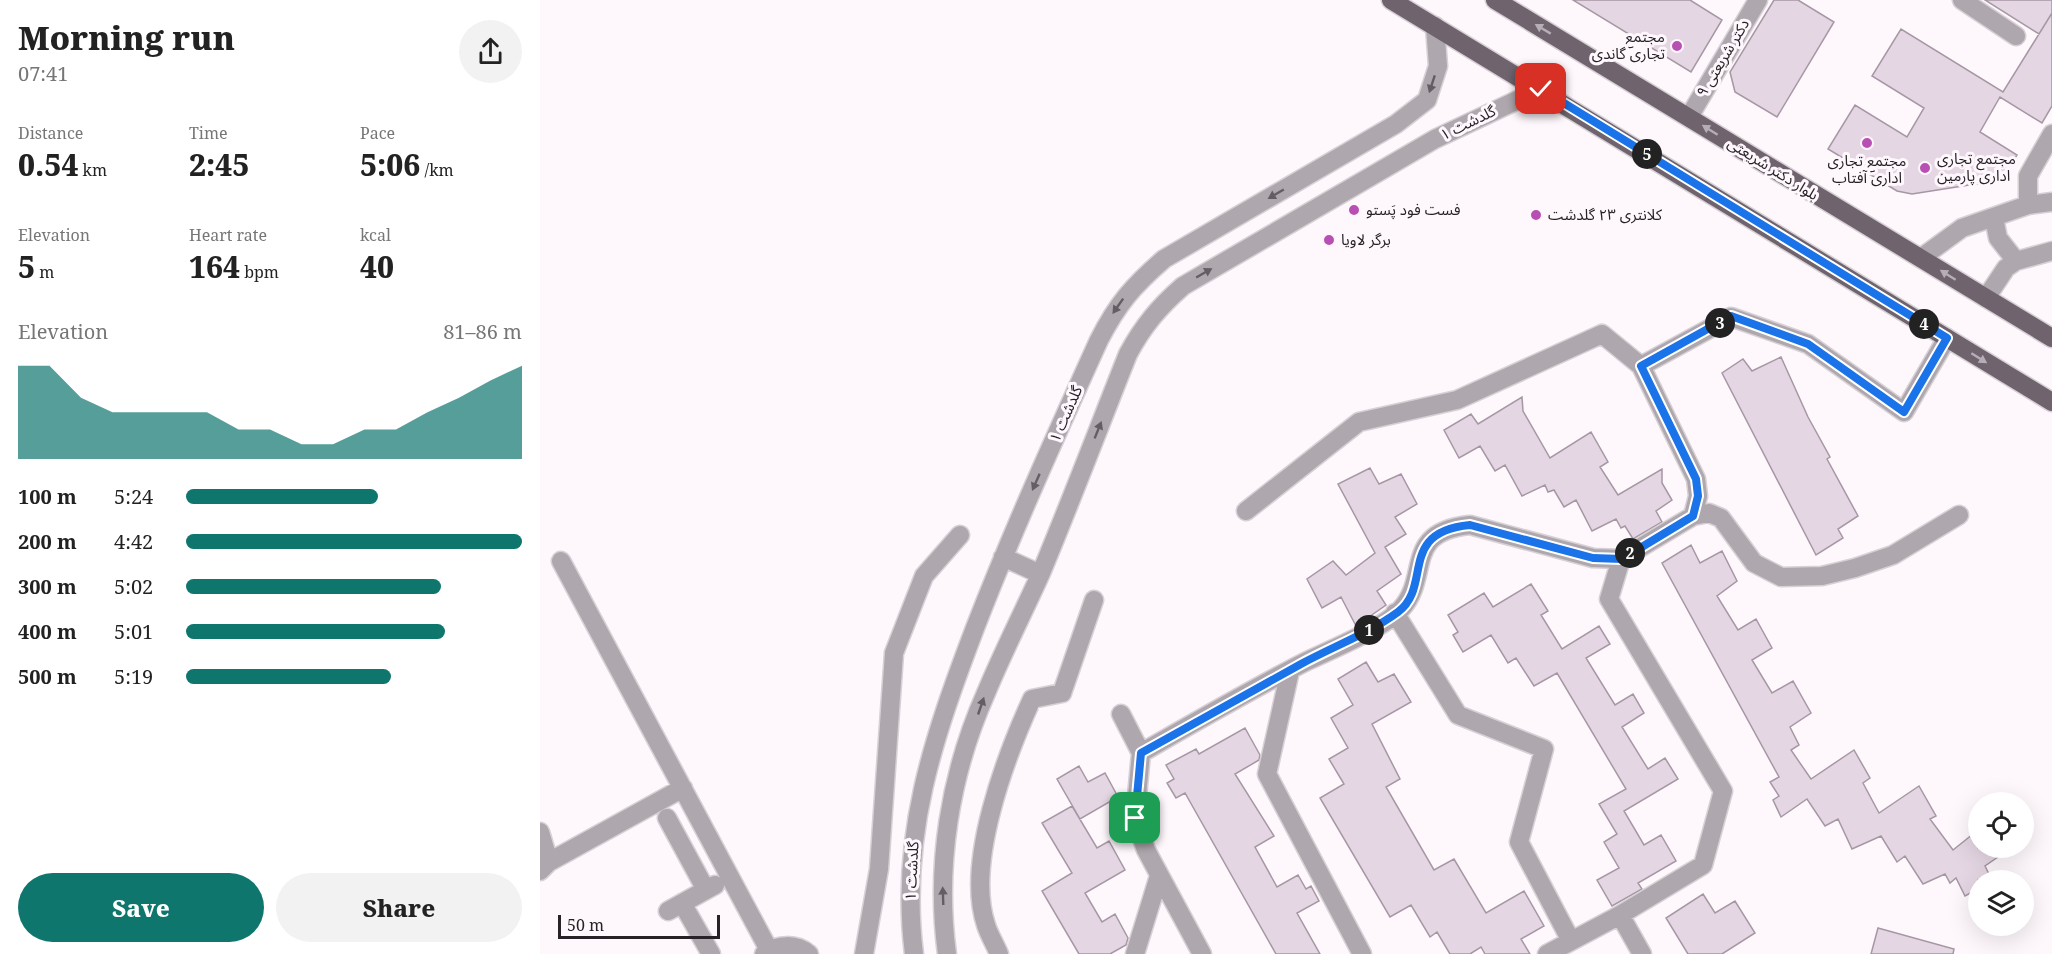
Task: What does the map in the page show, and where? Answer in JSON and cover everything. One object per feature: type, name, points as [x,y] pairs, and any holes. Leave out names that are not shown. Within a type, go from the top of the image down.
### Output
[{"type":"main road","points":[[1391,0],[1541,89],[2052,402]]},
{"type":"main road","name":"بلوار دکتر شریعتی","points":[[1495,0],[1689,117],[1864,227],[1921,258],[2052,338]]},
{"type":"street","name":"دکتر شریعتی ۹","points":[[1689,117],[1758,0]]},
{"type":"street","points":[[1962,0],[2016,36]]},
{"type":"street","name":"گلدشت ۱","points":[[914,954],[910,867],[917,812],[932,748],[1003,556],[1115,309],[1132,287],[1164,259],[1396,124],[1427,100],[1438,66],[1435,26]]},
{"type":"street","name":"گلدشت ۱","points":[[947,954],[942,869],[949,818],[963,758],[985,695],[1040,574],[1128,354],[1143,327],[1156,309],[1183,286],[1435,139],[1541,89]]},
{"type":"street","points":[[2028,205],[2028,176],[2052,134]]},
{"type":"street","points":[[1298,181],[1315,209]]},
{"type":"street","points":[[1921,258],[1962,228],[2028,205],[2052,202]]},
{"type":"street","points":[[1994,218],[1998,238],[2016,261]]},
{"type":"street","points":[[1986,298],[2006,268],[2016,261],[2052,251]]},
{"type":"street","points":[[1641,366],[1731,316],[1808,344],[1904,412],[1947,338]]},
{"type":"street","points":[[1246,511],[1359,422],[1457,400],[1602,334],[1641,366],[1696,479],[1698,496],[1693,516]]},
{"type":"street","points":[[1141,753],[1290,671],[1356,638],[1395,613],[1411,595],[1421,551],[1434,537],[1452,527],[1470,525],[1593,558],[1622,559],[1693,516],[1709,513],[1721,518],[1754,563],[1781,577],[1822,576],[1856,568],[1893,555],[1959,515]]},
{"type":"street","points":[[864,954],[879,869],[894,653],[924,576],[960,535]]},
{"type":"street","points":[[1003,556],[1040,574]]},
{"type":"street","points":[[1547,954],[1620,915],[1703,865],[1723,791],[1609,599],[1622,559]]},
{"type":"street","points":[[561,561],[730,876],[767,952],[793,946],[809,954]]},
{"type":"street","points":[[999,954],[985,923],[980,873],[993,800],[1032,699],[1062,693],[1094,600]]},
{"type":"street","points":[[1395,613],[1458,715],[1544,748],[1518,842],[1571,941]]},
{"type":"street","points":[[1290,671],[1267,774],[1362,954]]},
{"type":"street","points":[[1121,714],[1141,753],[1135,818],[1159,876],[1202,954]]},
{"type":"street","points":[[540,832],[544,867],[683,788]]},
{"type":"street","points":[[667,818],[706,890]]},
{"type":"street","points":[[711,954],[675,907],[730,876]]},
{"type":"street","points":[[1135,954],[1159,876]]},
{"type":"street","points":[[1620,915],[1642,954]]},
{"type":"building","name":"مجتمع تجاری گاندی","points":[[1573,0],[1690,0],[1722,20],[1691,72]]},
{"type":"building","points":[[1774,0],[1798,0],[1834,22],[1777,117],[1735,92],[1730,72]]},
{"type":"building","points":[[1985,0],[2052,0],[2052,13],[2039,34]]},
{"type":"building","points":[[2052,13],[2052,106],[2042,123],[2000,97],[1980,132],[2017,155],[2001,180],[1912,194],[1897,191],[1828,149],[1855,105],[1907,137],[1924,108],[1872,76],[1901,29],[2003,92]]},
{"type":"building","points":[[1781,357],[1808,417],[1830,457],[1827,459],[1858,516],[1838,529],[1843,538],[1816,555],[1722,373],[1743,359],[1752,371]]},
{"type":"building","points":[[1522,397],[1523,411],[1550,458],[1591,432],[1608,462],[1600,467],[1618,495],[1662,469],[1662,483],[1672,500],[1656,511],[1662,522],[1633,539],[1625,526],[1621,528],[1616,519],[1592,531],[1576,500],[1564,507],[1554,490],[1548,492],[1545,485],[1522,496],[1505,465],[1495,471],[1480,446],[1459,458],[1444,430],[1471,414],[1478,424]]},
{"type":"building","points":[[1370,468],[1379,484],[1401,474],[1417,504],[1395,517],[1406,534],[1385,547],[1401,574],[1377,591],[1386,605],[1356,626],[1341,597],[1322,608],[1307,579],[1333,561],[1346,575],[1375,553],[1338,484]]},
{"type":"building","points":[[1691,545],[1700,563],[1722,551],[1737,581],[1717,596],[1738,630],[1756,619],[1772,648],[1752,660],[1772,693],[1793,681],[1811,713],[1790,727],[1799,745],[1791,750],[1811,779],[1854,750],[1870,778],[1863,783],[1879,813],[1919,786],[1936,816],[1930,819],[1953,850],[1968,838],[1968,858],[1997,858],[1985,866],[1987,870],[1968,870],[1968,894],[1965,896],[1956,878],[1950,883],[1945,874],[1923,884],[1905,856],[1897,862],[1881,836],[1852,849],[1838,819],[1825,826],[1807,799],[1781,817],[1773,800],[1779,796],[1770,782],[1779,777],[1662,563]]},
{"type":"building","points":[[1531,584],[1548,611],[1541,615],[1562,649],[1599,626],[1610,644],[1586,658],[1615,705],[1633,694],[1644,713],[1622,727],[1648,769],[1665,758],[1678,779],[1624,811],[1644,845],[1661,835],[1676,861],[1638,883],[1642,889],[1612,906],[1597,880],[1619,868],[1604,842],[1617,834],[1599,804],[1626,789],[1557,673],[1534,686],[1516,658],[1508,663],[1491,635],[1463,652],[1453,635],[1458,632],[1448,615],[1484,593],[1493,607]]},
{"type":"building","points":[[1366,662],[1378,682],[1394,674],[1411,702],[1372,724],[1400,779],[1386,787],[1434,870],[1454,859],[1486,913],[1524,891],[1544,926],[1521,939],[1530,954],[1485,954],[1481,947],[1470,954],[1450,954],[1437,932],[1430,937],[1411,905],[1390,917],[1320,798],[1344,784],[1329,759],[1348,748],[1331,718],[1353,705],[1338,679]]},
{"type":"building","points":[[1245,728],[1260,755],[1259,760],[1235,774],[1274,836],[1255,847],[1277,887],[1298,875],[1306,889],[1311,886],[1319,901],[1297,913],[1320,954],[1276,954],[1185,793],[1176,798],[1167,783],[1174,779],[1166,765],[1196,749],[1199,754]]},
{"type":"building","points":[[1079,766],[1088,782],[1105,773],[1118,797],[1080,819],[1057,779]]},
{"type":"building","points":[[1072,806],[1097,848],[1109,841],[1125,870],[1085,893],[1102,922],[1115,914],[1128,938],[1126,945],[1110,954],[1079,954],[1042,891],[1072,873],[1042,823]]},
{"type":"building","points":[[1703,894],[1715,913],[1735,901],[1755,933],[1722,954],[1688,954],[1666,918]]},
{"type":"building","points":[[1878,928],[1954,949],[1953,954],[1871,954]]},
{"type":"place","name":"مجتمع تجاری گاندی","points":[[1677,46]]},
{"type":"place","name":"مجتمع تجاری اداری آفتاب","points":[[1867,143]]},
{"type":"place","name":"مجتمع تجاری اداری پارمین","points":[[1925,168]]},
{"type":"place","name":"فست فود پَستو","points":[[1354,210]]},
{"type":"place","name":"کلانتری ۲۳ گلدشت","points":[[1536,215]]},
{"type":"place","name":"برگر لاویا","points":[[1329,240]]},
{"type":"route","points":[[1135,818],[1141,753],[1303,663],[1356,638],[1400,610],[1411,595],[1421,551],[1434,537],[1452,527],[1470,525],[1593,558],[1622,559],[1693,516],[1698,496],[1696,479],[1641,366],[1731,316],[1808,344],[1904,412],[1947,338],[1541,89]]}]
